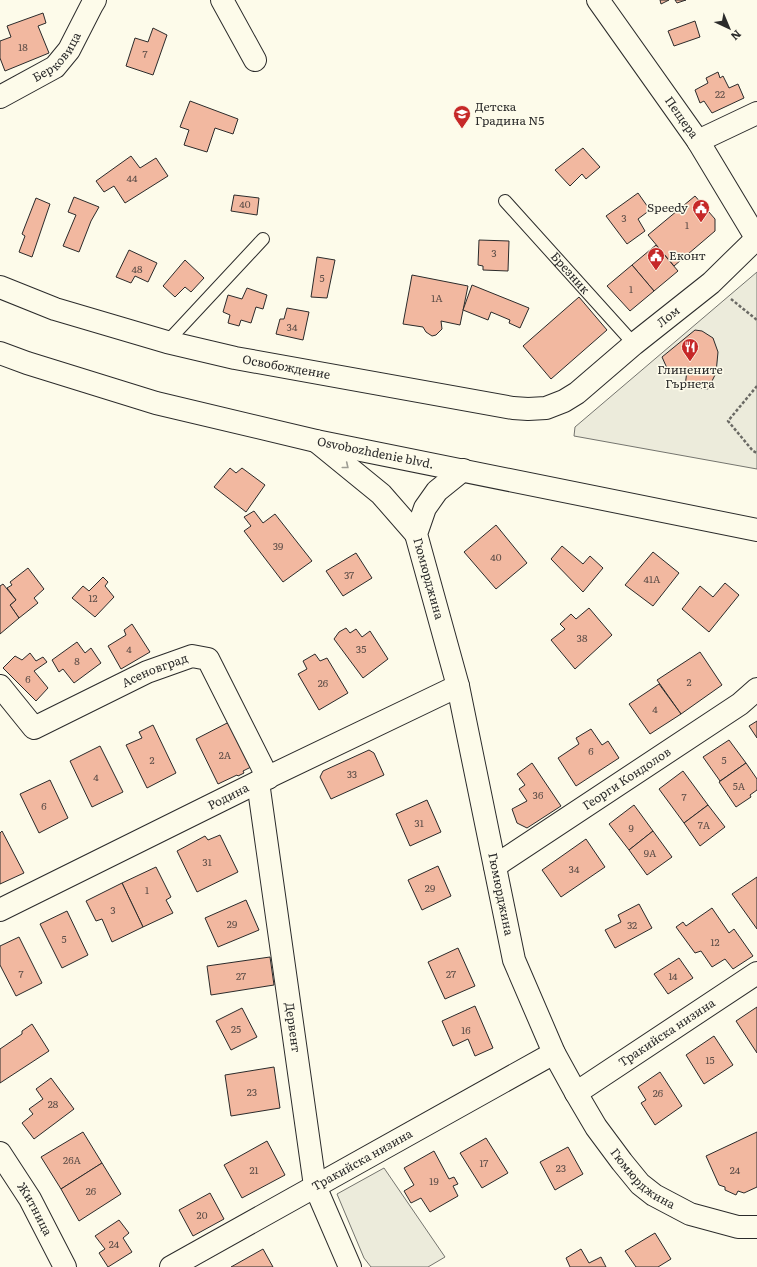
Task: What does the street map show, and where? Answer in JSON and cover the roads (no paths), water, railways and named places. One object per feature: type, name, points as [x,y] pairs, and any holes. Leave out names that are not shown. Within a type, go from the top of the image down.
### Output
[{"type":"street","name":"Берковица","points":[[0,97],[55,67],[69,50],[95,0]]},
{"type":"street","points":[[222,0],[255,60]]},
{"type":"street","name":"Пещера","points":[[598,0],[698,141],[757,239]]},
{"type":"street","points":[[698,141],[757,113]]},
{"type":"street","name":"Лом","points":[[577,393],[634,344],[711,282],[757,239]]},
{"type":"street","name":"Освобождение","points":[[0,287],[55,309],[167,342],[235,358],[513,408],[546,408],[564,401],[577,393]]},
{"type":"street","name":"Osvobozhdenie blvd.","points":[[0,353],[27,363],[156,403],[316,441],[757,530]]},
{"type":"street","points":[[316,441],[381,494],[416,534]]},
{"type":"street","name":"Гюмюрджина","points":[[463,470],[437,491],[425,508],[416,534],[458,686],[514,960],[554,1053],[576,1093],[596,1126],[640,1184],[654,1195],[690,1214],[738,1227],[757,1227]]},
{"type":"street","name":"Асеновград","points":[[0,686],[34,728],[147,672],[192,656],[208,659],[263,780]]},
{"type":"street","name":"Родина","points":[[0,910],[263,780],[458,686]]},
{"type":"street","name":"Георги Кондолов","points":[[495,866],[740,704],[757,689]]},
{"type":"street","name":"Дервент","points":[[263,780],[315,1186],[350,1267]]},
{"type":"street","name":"Тракийска низина","points":[[576,1093],[757,973]]},
{"type":"street","name":"Тракийска низина","points":[[171,1267],[554,1053]]},
{"type":"street","name":"Житница","points":[[0,1153],[30,1199],[65,1267]]},
{"type":"lane","name":"Брезник","points":[[506,201],[634,344]]},
{"type":"lane","points":[[167,342],[263,239]]},
{"type":"place","name":"Детска Градина N5","points":[[462,129]]},
{"type":"place","name":"Speedy","points":[[701,223]]},
{"type":"place","name":"Еконт","points":[[656,271]]},
{"type":"place","name":"Глинените Гърнета","points":[[690,362]]}]
